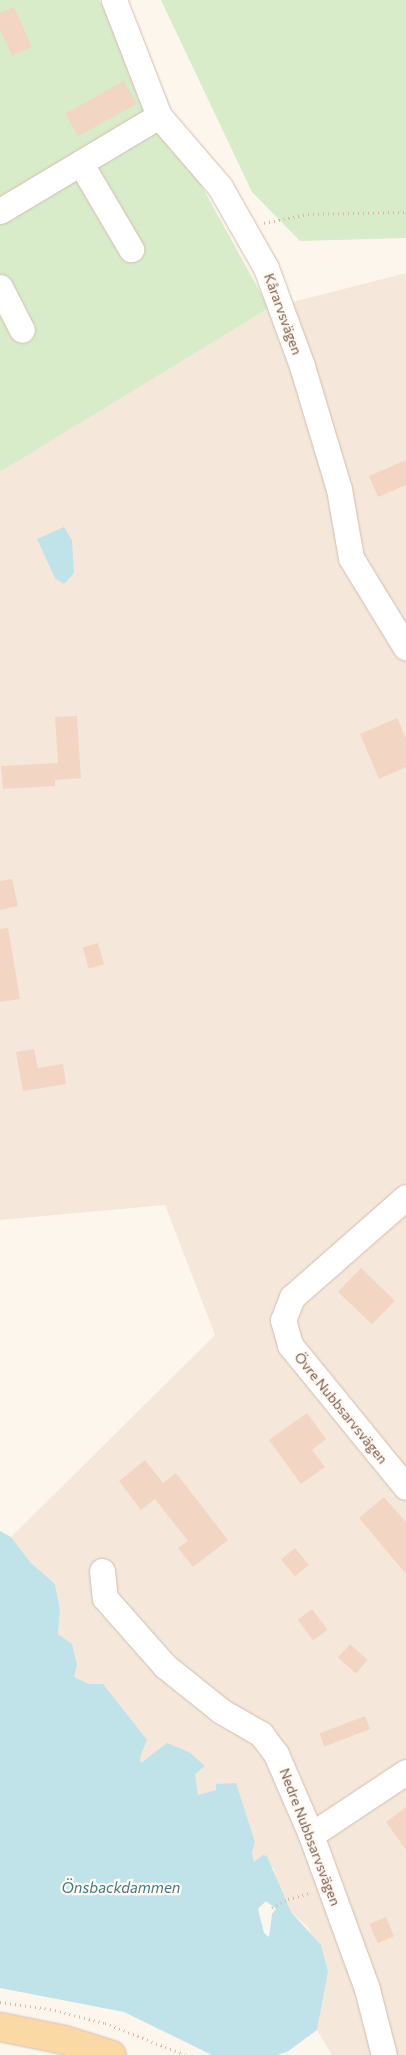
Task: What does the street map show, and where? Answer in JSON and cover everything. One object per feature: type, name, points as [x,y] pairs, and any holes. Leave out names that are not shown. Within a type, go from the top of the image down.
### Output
[{"type":"main road","points":[[0,2027],[65,2040],[112,2055]]},
{"type":"street","name":"Kårarvsvägen","points":[[114,0],[159,116],[220,187],[266,268],[302,366],[339,489],[351,558],[406,648]]},
{"type":"street","points":[[0,211],[159,116]]},
{"type":"street","points":[[81,164],[131,249]]},
{"type":"street","points":[[0,287],[22,330]]},
{"type":"street","name":"Övre Nubbsarvsvägen","points":[[406,1197],[292,1297],[283,1320],[290,1345],[406,1487]]},
{"type":"street","name":"Nedre Nubbsarvsvägen","points":[[102,1571],[105,1598],[165,1666],[221,1711],[261,1734],[284,1770],[311,1835],[367,1988],[384,2055]]},
{"type":"street","points":[[311,1835],[406,1772]]},
{"type":"path","points":[[243,226],[308,214],[406,212]]},
{"type":"path","points":[[272,1908],[288,1899]]},
{"type":"path","points":[[0,2002],[50,2009],[105,2023],[186,2055]]},
{"type":"shaded area","points":[[406,273],[406,2055],[332,2055],[317,2030],[328,1972],[308,1927],[291,1912],[278,1885],[274,1868],[254,1862],[252,1853],[255,1842],[216,1784],[216,1790],[198,1795],[195,1773],[204,1766],[163,1748],[141,1764],[140,1757],[89,1684],[73,1677],[77,1665],[58,1634],[60,1610],[55,1584],[31,1563],[11,1537],[215,1335],[165,1205],[0,1220],[0,472],[269,308]]},
{"type":"green space","points":[[0,0],[99,0],[269,308],[0,472]]},
{"type":"green space","points":[[161,0],[406,0],[406,238],[300,241],[252,192]]},
{"type":"water","points":[[64,527],[72,540],[74,573],[64,584],[55,578],[37,539]]},
{"type":"water","name":"Önsbackdammen","points":[[0,1531],[11,1537],[31,1563],[55,1584],[60,1610],[58,1634],[72,1644],[77,1665],[74,1677],[89,1684],[103,1684],[133,1722],[147,1740],[140,1757],[141,1763],[167,1743],[189,1752],[205,1766],[195,1774],[198,1795],[216,1790],[216,1784],[236,1783],[255,1842],[252,1853],[254,1862],[263,1855],[267,1856],[291,1912],[321,1945],[328,1972],[317,2030],[287,2052],[276,2055],[212,2055],[124,2012],[0,1988]],"holes":[[[266,1901],[276,1909],[272,1914],[269,1937],[264,1933],[258,1909]]]},
{"type":"building","points":[[14,7],[32,47],[12,56],[0,29],[0,13]]},
{"type":"building","points":[[124,81],[137,104],[78,136],[65,113]]},
{"type":"building","points":[[406,460],[406,485],[378,497],[369,476]]},
{"type":"building","points":[[77,716],[81,778],[55,780],[55,786],[3,789],[1,766],[58,763],[55,717]]},
{"type":"building","points":[[397,718],[406,739],[406,767],[379,779],[360,734]]},
{"type":"building","points":[[12,879],[18,906],[0,910],[0,881]]},
{"type":"building","points":[[8,928],[20,999],[0,1002],[0,929]]},
{"type":"building","points":[[98,943],[104,964],[89,969],[83,947]]},
{"type":"building","points":[[34,1049],[38,1068],[63,1064],[66,1084],[23,1091],[16,1052]]},
{"type":"building","points":[[361,1268],[395,1301],[372,1324],[338,1292]]},
{"type":"building","points":[[307,1413],[326,1439],[312,1450],[325,1467],[301,1484],[269,1440]]},
{"type":"building","points":[[145,1460],[163,1483],[176,1473],[228,1540],[193,1567],[178,1548],[188,1541],[155,1499],[141,1510],[119,1481]]},
{"type":"building","points":[[384,1497],[406,1522],[406,1574],[359,1518]]},
{"type":"building","points":[[295,1548],[309,1565],[295,1576],[281,1559]]},
{"type":"building","points":[[312,1609],[328,1630],[313,1641],[298,1620]]},
{"type":"building","points":[[350,1644],[368,1660],[356,1673],[338,1657]]},
{"type":"building","points":[[365,1716],[370,1729],[324,1747],[319,1734]]},
{"type":"building","points":[[406,1807],[406,1850],[386,1822]]},
{"type":"building","points":[[386,1917],[394,1936],[378,1943],[369,1924]]}]
